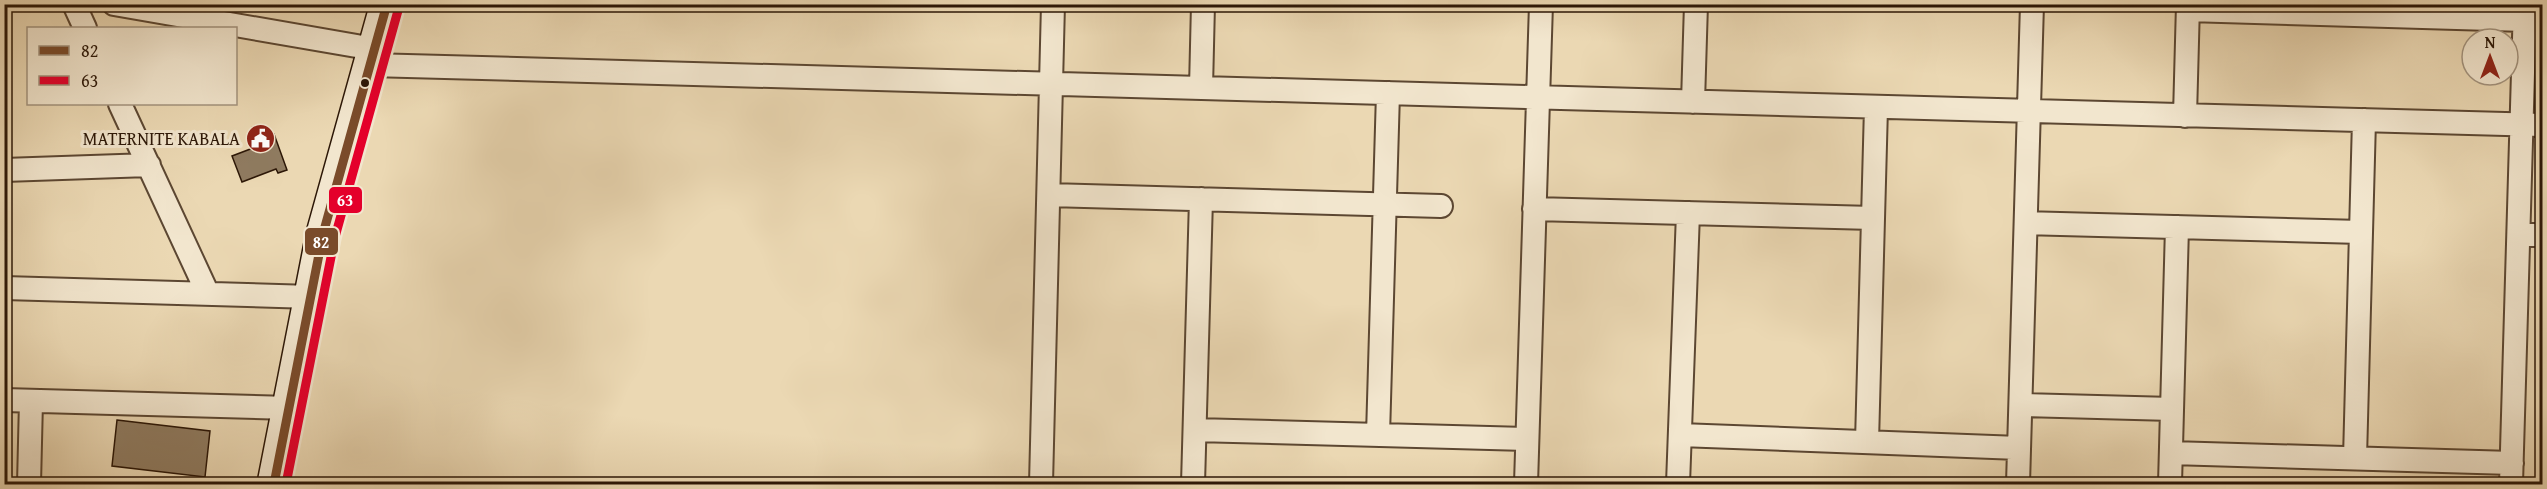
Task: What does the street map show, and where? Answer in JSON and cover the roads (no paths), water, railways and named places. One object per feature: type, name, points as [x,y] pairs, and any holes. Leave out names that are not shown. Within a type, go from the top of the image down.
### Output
[{"type":"main road","points":[[274,484],[323,234],[387,4]]},
{"type":"street","points":[[74,4],[85,27]]},
{"type":"street","points":[[114,4],[226,27]]},
{"type":"street","points":[[1041,484],[1053,4]]},
{"type":"street","points":[[1201,88],[1203,4]]},
{"type":"street","points":[[1526,484],[1541,4]]},
{"type":"street","points":[[1693,102],[1696,4]]},
{"type":"street","points":[[2018,484],[2032,4]]},
{"type":"street","points":[[2171,453],[2355,458],[2512,474],[2519,235],[2532,125],[2525,12],[2188,8],[2185,116]]},
{"type":"street","points":[[237,29],[372,57],[1051,84],[2532,125]]},
{"type":"street","points":[[1378,435],[1388,93]]},
{"type":"street","points":[[120,105],[208,294]]},
{"type":"street","points":[[1867,442],[1876,107]]},
{"type":"street","points":[[2355,458],[2364,120]]},
{"type":"street","points":[[4,170],[149,165]]},
{"type":"street","points":[[1049,195],[1441,206]]},
{"type":"street","points":[[1193,484],[1201,199]]},
{"type":"street","points":[[1534,208],[1873,218]]},
{"type":"street","points":[[1678,484],[1688,213]]},
{"type":"street","points":[[2026,223],[2361,232]]},
{"type":"street","points":[[2170,484],[2177,227]]},
{"type":"street","points":[[2519,235],[2542,235]]},
{"type":"street","points":[[4,288],[312,297]]},
{"type":"street","points":[[4,400],[290,408]]},
{"type":"street","points":[[29,484],[31,401]]},
{"type":"street","points":[[2021,405],[2172,409]]},
{"type":"street","points":[[1195,430],[1527,439]]},
{"type":"street","points":[[1680,435],[2019,448]]},
{"type":"place","name":"MATERNITE KABALA","points":[[261,138]]}]
